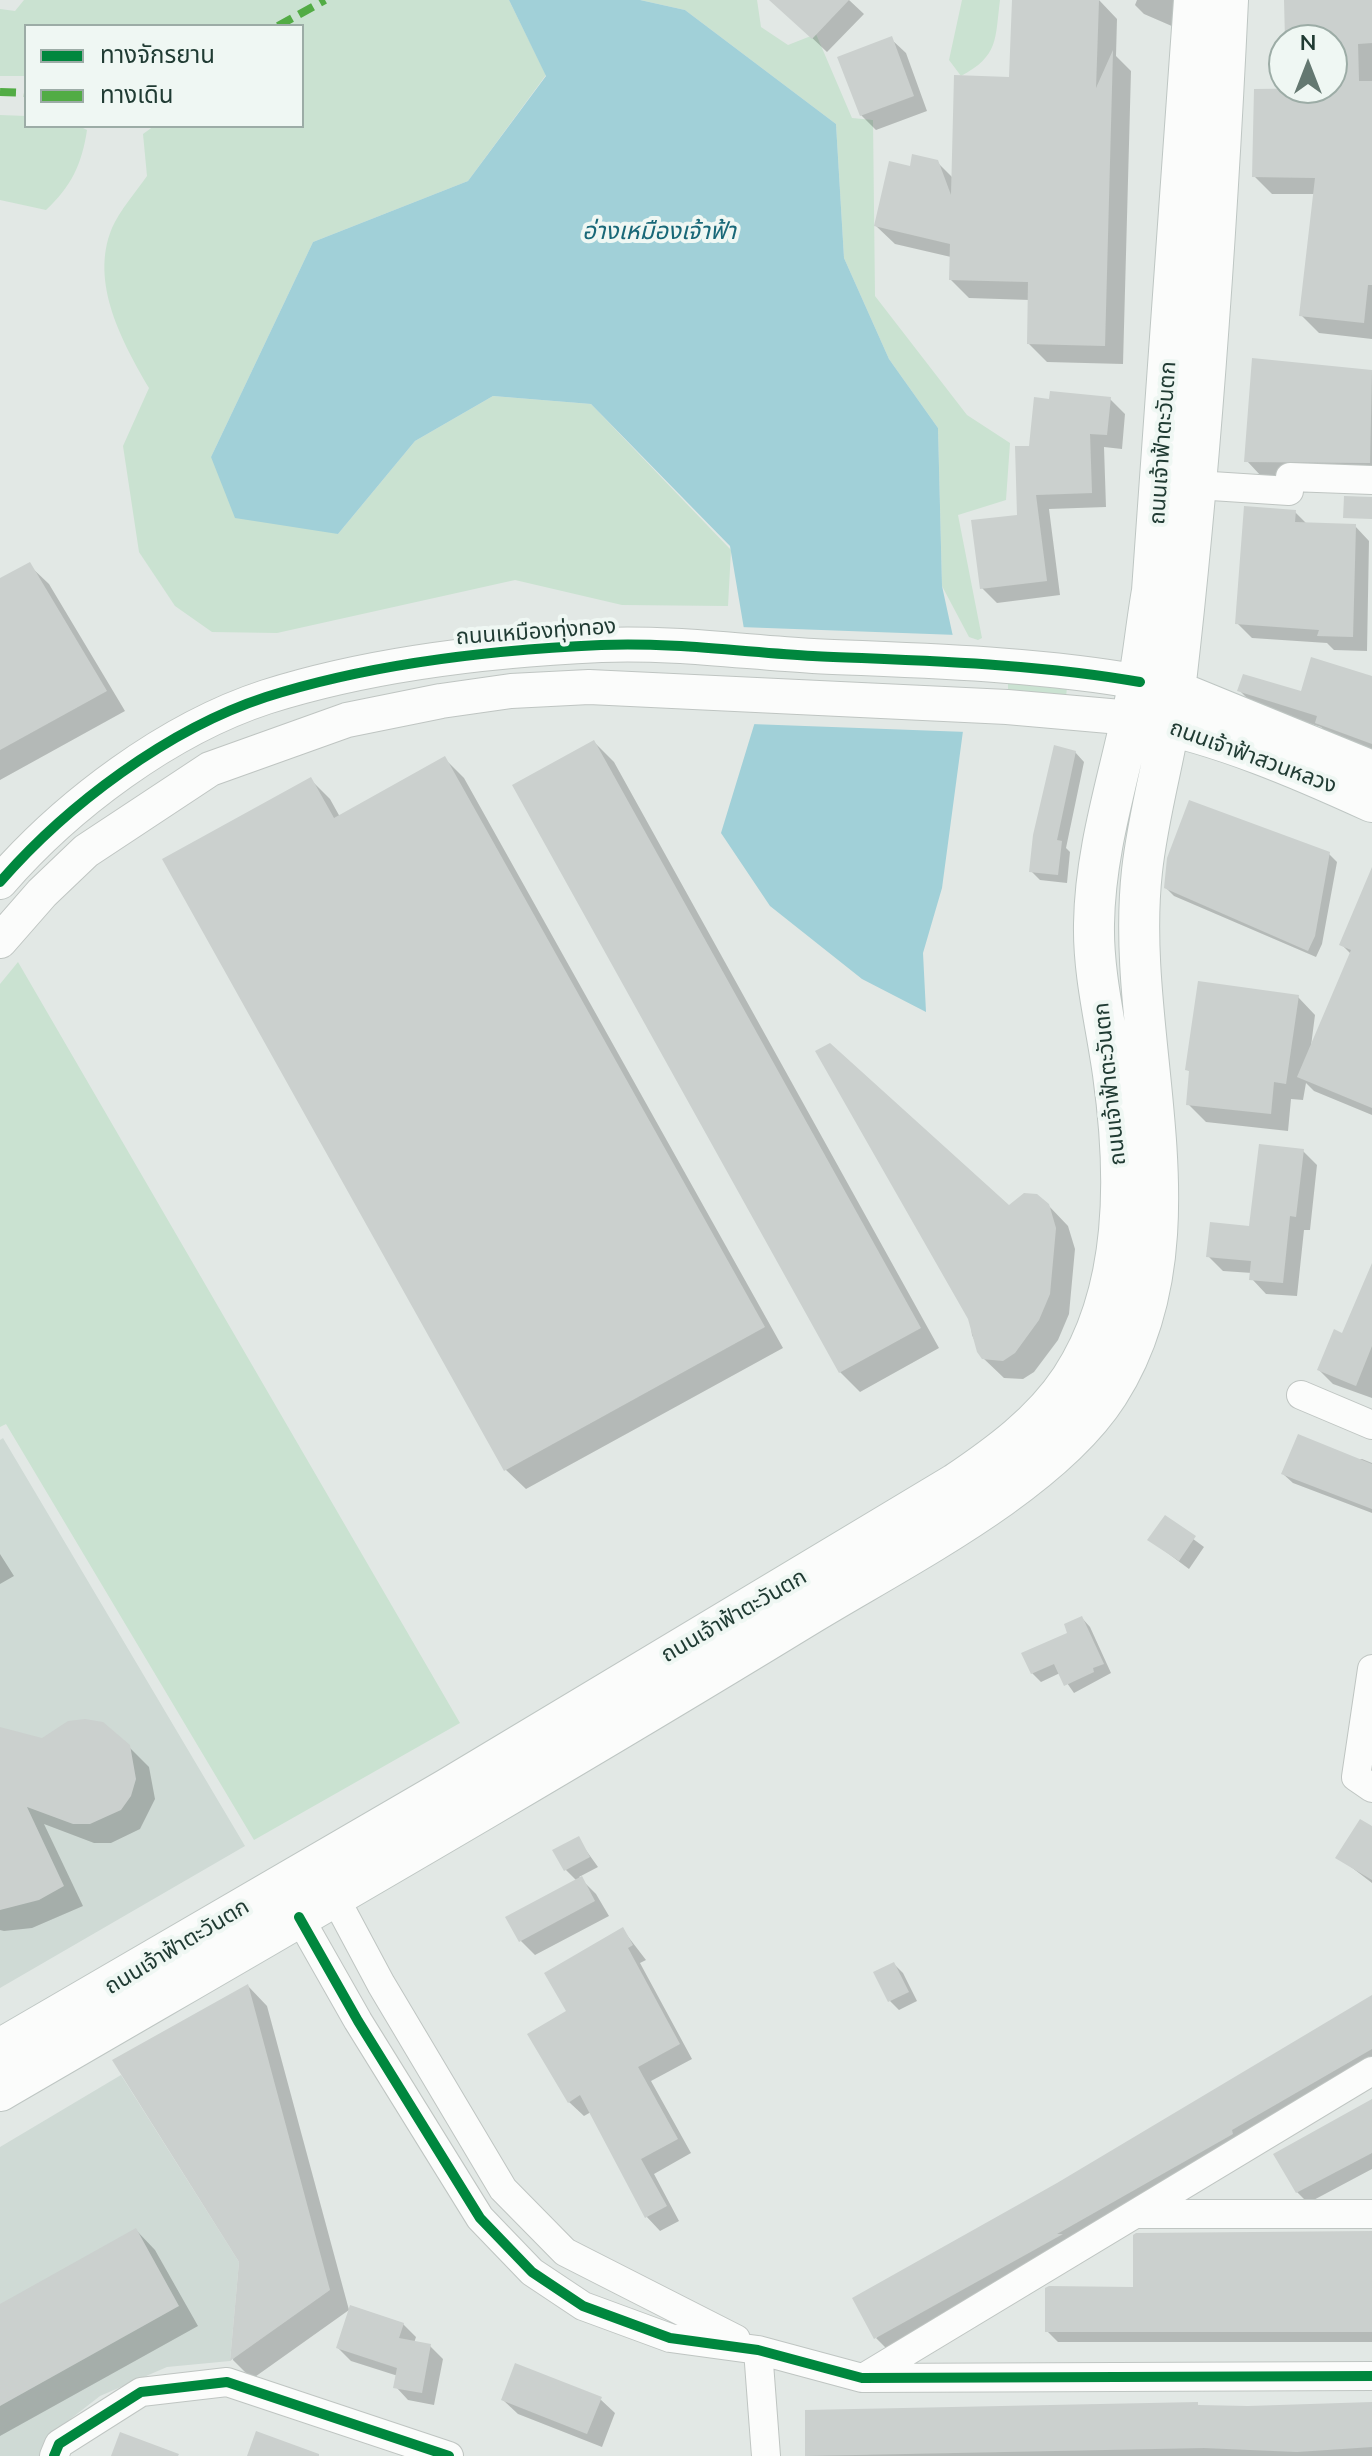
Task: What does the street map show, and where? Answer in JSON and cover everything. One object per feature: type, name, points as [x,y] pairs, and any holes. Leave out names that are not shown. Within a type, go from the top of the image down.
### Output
[{"type":"main road","name":"ถนนเจ้าฟ้าตะวันตก","points":[[0,2091],[656,1708],[1016,1486],[1044,1464],[1095,1412],[1128,1359],[1146,1312],[1154,1263],[1156,1165],[1138,941],[1154,704],[1152,591],[1194,0]]},
{"type":"main road","name":"ถนนเจ้าฟ้าตะวันตก","points":[[0,2049],[74,2009],[929,1500],[985,1464],[1056,1399],[1084,1356],[1104,1309],[1116,1250],[1120,1153],[1094,924],[1097,873],[1154,704],[1196,485],[1228,0]]},
{"type":"main road","name":"ถนนเจ้าฟ้าสวนหลวง","points":[[1154,704],[1372,771]]},
{"type":"main road","name":"ถนนเจ้าฟ้าสวนหลวง","points":[[1154,704],[1372,802]]},
{"type":"street","points":[[1196,485],[1289,491],[1290,477],[1372,480]]},
{"type":"street","name":"ถนนเหมืองทุ่งทอง","points":[[0,882],[31,846],[138,761],[264,698],[426,660],[603,645],[1009,666],[1082,672],[1154,704]]},
{"type":"street","points":[[0,941],[42,893],[86,851],[210,769],[347,720],[511,691],[589,687],[1007,707],[1154,704]]},
{"type":"street","points":[[1301,1395],[1372,1425]]},
{"type":"street","points":[[1372,1669],[1356,1777],[1372,1788]]},
{"type":"street","points":[[334,1896],[381,1984],[503,2189],[565,2252],[758,2350]]},
{"type":"street","points":[[299,1917],[358,2021],[480,2218],[532,2272],[583,2306],[670,2338],[758,2350],[862,2378],[1372,2376]]},
{"type":"street","points":[[862,2378],[1372,2071]]},
{"type":"street","points":[[1135,2214],[1372,2214]]},
{"type":"street","points":[[758,2350],[766,2456]]},
{"type":"street","points":[[54,2456],[59,2444],[141,2392],[227,2382],[449,2456]]},
{"type":"shaded area","points":[[3,1438],[245,1846],[0,1988],[0,1440]]},
{"type":"shaded area","points":[[121,2075],[239,2262],[230,2361],[167,2367],[100,2396],[55,2431],[42,2456],[0,2456],[0,2147]]},
{"type":"green space","points":[[24,0],[509,0],[546,75],[468,181],[313,242],[211,457],[338,534],[415,441],[493,396],[591,404],[731,550],[728,606],[622,605],[515,580],[277,633],[212,632],[175,606],[139,552],[123,446],[149,388],[112,312],[104,270],[106,249],[115,221],[147,176],[143,134],[151,128],[304,128],[304,24],[24,24],[24,76],[0,76],[0,9],[15,11]]},
{"type":"green space","points":[[640,0],[757,0],[761,27],[788,45],[816,34],[852,118],[873,120],[875,296],[967,415],[1010,443],[1006,500],[958,515],[982,638],[969,637],[942,586],[938,428],[889,359],[844,258],[836,124],[685,10]]},
{"type":"green space","points":[[962,0],[1000,0],[995,36],[989,53],[961,76],[949,60]]},
{"type":"green space","points":[[0,115],[24,116],[24,128],[87,130],[74,174],[46,210],[0,200]]},
{"type":"green space","points":[[1008,683],[1067,687],[1066,697],[1008,694]]},
{"type":"green space","points":[[18,962],[460,1723],[254,1840],[6,1424],[0,1427],[0,984]]},
{"type":"water","name":"อ่างเหมืองเจ้าฟ้า","points":[[509,0],[640,0],[685,10],[836,124],[844,258],[889,359],[938,428],[942,586],[967,701],[942,888],[923,953],[926,1012],[862,979],[770,906],[721,833],[758,712],[730,546],[591,404],[493,396],[415,441],[338,534],[235,518],[211,457],[313,242],[468,181],[546,76]]},
{"type":"pier","points":[[740,627],[957,635],[971,701],[967,732],[751,724],[754,712]]},
{"type":"building","points":[[769,0],[849,0],[812,39]]},
{"type":"building","points":[[1012,0],[1099,0],[1096,88],[1113,50],[1105,346],[1027,344],[1028,282],[949,280],[950,244],[874,226],[889,161],[910,166],[912,154],[938,160],[951,195],[954,75],[1009,77]]},
{"type":"building","points":[[1284,0],[1372,0],[1372,43],[1358,44],[1359,81],[1372,81],[1372,285],[1368,285],[1364,323],[1299,316],[1315,178],[1252,177],[1254,89],[1268,89],[1268,104],[1348,104],[1348,24],[1285,24]]},
{"type":"building","points":[[892,36],[914,96],[860,116],[837,57]]},
{"type":"building","points":[[1252,358],[1372,370],[1370,463],[1244,462]]},
{"type":"building","points":[[1050,391],[1111,397],[1107,435],[1090,434],[1092,493],[1036,495],[1047,581],[980,589],[971,520],[1017,515],[1015,446],[1029,446],[1034,397],[1049,399]]},
{"type":"building","points":[[1344,496],[1372,497],[1372,519],[1343,518]]},
{"type":"building","points":[[1244,506],[1296,510],[1295,522],[1356,524],[1353,637],[1317,636],[1319,630],[1235,624]]},
{"type":"building","points":[[30,562],[107,691],[0,750],[0,578]]},
{"type":"building","points":[[1311,657],[1372,676],[1372,744],[1315,723],[1317,716],[1237,691],[1243,674],[1301,691]]},
{"type":"building","points":[[594,740],[921,1328],[839,1373],[512,785]]},
{"type":"building","points":[[1054,745],[1076,751],[1057,840],[1062,841],[1058,875],[1029,872],[1033,835]]},
{"type":"building","points":[[445,756],[765,1327],[504,1471],[162,859],[311,777],[334,818]]},
{"type":"building","points":[[1189,800],[1330,852],[1315,936],[1308,951],[1164,888],[1167,858]]},
{"type":"building","points":[[1372,867],[1372,1108],[1297,1077],[1351,950],[1339,945]]},
{"type":"building","points":[[1198,981],[1299,995],[1286,1084],[1274,1082],[1271,1114],[1186,1105],[1189,1071],[1185,1070]]},
{"type":"building","points":[[830,1043],[1009,1205],[1024,1193],[1037,1194],[1049,1204],[1056,1228],[1050,1294],[1039,1320],[1015,1353],[1003,1361],[982,1359],[977,1352],[968,1319],[815,1051]]},
{"type":"building","points":[[1259,1144],[1304,1149],[1296,1217],[1290,1216],[1283,1283],[1249,1280],[1251,1261],[1206,1257],[1210,1222],[1249,1226]]},
{"type":"building","points":[[1372,1263],[1372,1346],[1356,1386],[1317,1370],[1334,1329],[1342,1333]]},
{"type":"building","points":[[1298,1434],[1372,1464],[1372,1509],[1281,1474]]},
{"type":"building","points":[[1165,1515],[1196,1536],[1179,1561],[1147,1540]]},
{"type":"building","points":[[1082,1616],[1104,1664],[1064,1686],[1054,1664],[1031,1674],[1021,1653],[1067,1633],[1064,1624]]},
{"type":"building","points":[[85,1719],[103,1722],[130,1745],[136,1779],[131,1796],[121,1810],[90,1824],[73,1824],[27,1807],[64,1886],[39,1900],[0,1910],[0,1727],[42,1738],[68,1721]]},
{"type":"building","points":[[1360,1819],[1372,1826],[1372,1880],[1335,1858]]},
{"type":"building","points":[[579,1836],[590,1857],[564,1871],[552,1850]]},
{"type":"building","points":[[582,1876],[595,1901],[519,1942],[505,1917]]},
{"type":"building","points":[[623,1927],[633,1945],[628,1948],[680,2044],[638,2067],[678,2139],[641,2159],[667,2206],[645,2218],[580,2095],[568,2103],[527,2034],[566,2011],[544,1973]]},
{"type":"building","points":[[894,1962],[909,1992],[888,2002],[873,1972]]},
{"type":"building","points":[[248,1984],[330,2290],[230,2361],[239,2262],[112,2060]]},
{"type":"building","points":[[1372,1995],[1372,2049],[1232,2130],[1233,2134],[1057,2234],[1063,2234],[874,2339],[852,2298],[1057,2183]]},
{"type":"building","points":[[1372,2099],[1372,2153],[1296,2193],[1273,2154]]},
{"type":"building","points":[[136,2228],[179,2306],[0,2406],[0,2304]]},
{"type":"building","points":[[1372,2231],[1372,2332],[1045,2332],[1045,2288],[1133,2287],[1133,2235],[1136,2233]]},
{"type":"building","points":[[350,2305],[404,2323],[399,2338],[431,2344],[422,2393],[393,2388],[397,2368],[336,2348]]},
{"type":"building","points":[[515,2363],[602,2397],[587,2434],[501,2400]]},
{"type":"building","points":[[1198,2402],[1198,2405],[1248,2406],[1372,2402],[1372,2447],[1297,2452],[1204,2448],[805,2456],[805,2410]]},
{"type":"building","points":[[256,2431],[319,2454],[319,2456],[247,2456]]},
{"type":"building","points":[[120,2432],[179,2454],[111,2456]]},
{"type":"marked path","points":[[282,24],[325,0]]},
{"type":"marked path","points":[[0,92],[24,93]]},
{"type":"cycle path","points":[[0,882],[56,825],[156,749],[229,711],[266,697],[389,667],[516,650],[654,645],[1018,667],[1140,682]]},
{"type":"cycle path","points":[[299,1917],[358,2021],[480,2218],[532,2272],[583,2306],[670,2338],[758,2350],[862,2378],[1372,2376]]},
{"type":"cycle path","points":[[54,2456],[59,2444],[141,2392],[227,2382],[449,2456]]}]
